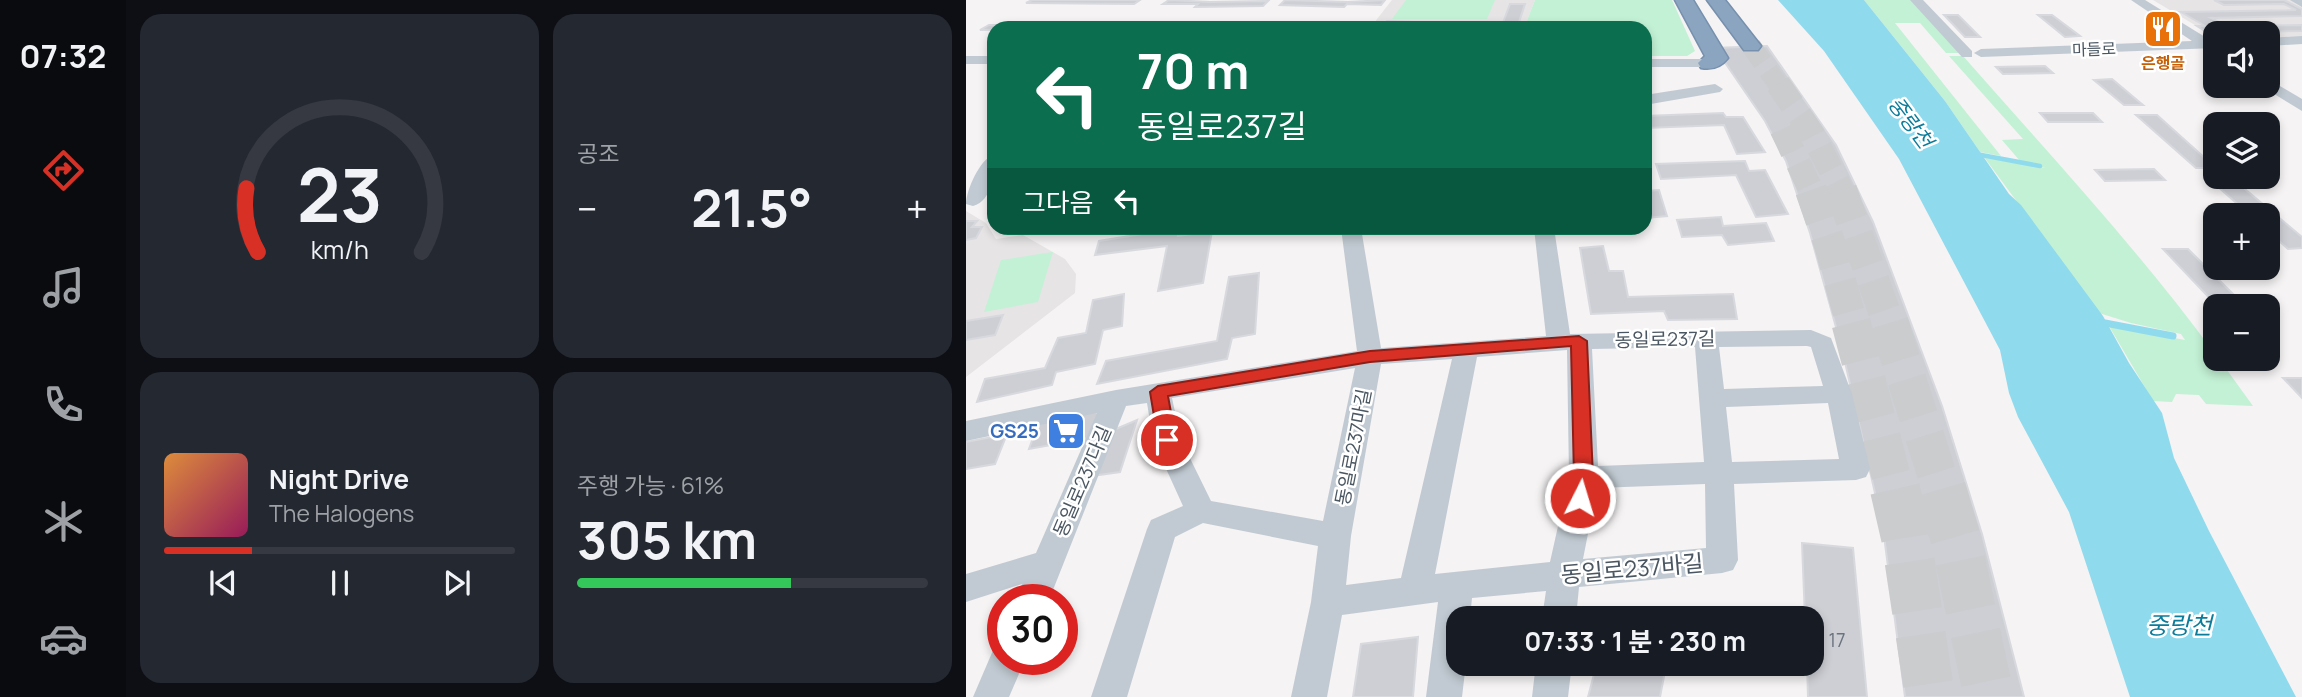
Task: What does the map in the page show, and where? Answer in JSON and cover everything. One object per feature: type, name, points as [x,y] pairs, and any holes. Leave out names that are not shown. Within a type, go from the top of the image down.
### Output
[{"type":"highway","points":[[1684,0],[1717,58],[1702,63]]},
{"type":"highway","points":[[1700,0],[1741,47],[1736,25],[1724,0]]},
{"type":"highway","points":[[1716,0],[1736,25]]},
{"type":"street","name":"마들로","points":[[1916,0],[1974,54],[2203,46]]},
{"type":"street","name":"마들로","points":[[2137,0],[2203,40]]},
{"type":"street","points":[[2296,0],[2302,3]]},
{"type":"street","points":[[2280,41],[2302,40]]},
{"type":"street","points":[[966,60],[987,60]]},
{"type":"street","points":[[1652,63],[1702,63]]},
{"type":"street","points":[[1683,94],[1702,63]]},
{"type":"street","points":[[1652,99],[1716,89]]},
{"type":"street","points":[[2280,92],[2302,106]]},
{"type":"street","points":[[970,200],[987,172]]},
{"type":"street","name":"동일로237마길","points":[[1309,697],[1328,602],[1335,536],[1370,356],[1351,235]]},
{"type":"street","points":[[1546,235],[1569,342],[1584,477],[1564,574],[1560,606]]},
{"type":"street","name":"동일로237바길","points":[[1328,602],[1457,585],[1722,559],[1719,474],[1706,338]]},
{"type":"street","name":"동일로237길","points":[[966,431],[1116,399],[1370,356],[1569,342],[1811,338],[1822,343],[1839,394]]},
{"type":"street","points":[[1415,590],[1466,349]]},
{"type":"street","points":[[1158,392],[1167,440],[1201,511]]},
{"type":"street","points":[[1584,477],[1856,470],[1839,394],[1712,398]]},
{"type":"street","name":"동일로237다길","points":[[1038,584],[1116,399]]},
{"type":"street","points":[[1109,697],[1162,529],[1201,511],[1335,536]]},
{"type":"street","points":[[966,588],[1047,563]]},
{"type":"street","points":[[1444,697],[1457,585]]},
{"type":"street","points":[[991,697],[1001,675]]},
{"type":"street","points":[[1550,697],[1552,676]]},
{"type":"shaded area","points":[[1392,0],[1535,0],[1527,21],[1376,21]]},
{"type":"shaded area","points":[[2153,0],[2292,0],[2302,5],[2302,37],[2280,38],[2280,21],[2203,21],[2203,30]]},
{"type":"shaded area","points":[[966,211],[986,223],[987,235],[994,235],[996,239],[1023,235],[1065,259],[1076,274],[1075,293],[966,377]]},
{"type":"green space","points":[[1406,0],[1495,0],[1487,19],[1392,19]]},
{"type":"green space","points":[[1535,0],[1672,0],[1695,51],[1687,56],[1652,56],[1652,21],[1527,21]]},
{"type":"green space","points":[[1864,0],[1912,0],[1961,53],[1946,53],[1920,23],[1895,23],[2001,156],[1980,152],[1945,101]]},
{"type":"green space","points":[[1949,56],[1963,56],[2092,202],[2186,315],[2203,338],[2203,371],[2228,371],[2253,406],[2206,404],[2199,395],[2176,394],[2172,402],[2153,401],[2109,326],[2185,340],[2181,334],[2099,313],[1984,157],[2046,168],[2020,161],[2002,140],[2023,139]]},
{"type":"green space","points":[[1053,252],[1038,302],[984,312],[1001,260]]},
{"type":"water","name":"중랑천","points":[[1778,0],[1864,0],[1945,101],[2009,194],[2021,205],[2103,316],[2129,363],[2162,413],[2174,458],[2296,697],[2130,697],[2069,512],[2018,417],[2009,393],[2000,350],[1899,159],[1824,51]]},
{"type":"building","points":[[1032,0],[1140,0],[1134,4],[1026,3]]},
{"type":"building","points":[[1169,0],[1268,1],[1263,6],[1195,7],[1198,4],[1163,4]]},
{"type":"building","points":[[1285,0],[1385,0],[1381,5],[1347,4],[1344,7],[1280,5]]},
{"type":"building","points":[[2214,0],[2284,0],[2302,9],[2302,16],[2211,18],[2217,21],[2203,21],[2203,25],[2181,12],[2296,10],[2284,4],[2224,5]]},
{"type":"building","points":[[1510,4],[1525,4],[1519,21],[1504,21]]},
{"type":"building","points":[[1944,15],[1958,15],[1980,37],[1965,37]]},
{"type":"building","points":[[2038,15],[2052,15],[2080,36],[2065,37]]},
{"type":"building","points":[[2280,25],[2302,25],[2302,31],[2280,31]]},
{"type":"building","points":[[1767,46],[1836,145],[1873,222],[1942,406],[1982,534],[2024,697],[1905,697],[1883,528],[1842,349],[1810,233],[1786,161],[1765,121],[1715,48]]},
{"type":"building","points":[[2045,66],[2053,73],[2003,74],[1996,67]]},
{"type":"building","points":[[2112,79],[2143,105],[2124,105],[2094,80]]},
{"type":"building","points":[[1723,113],[1726,117],[1743,117],[1765,152],[1737,154],[1724,125],[1652,128],[1652,116]]},
{"type":"building","points":[[2040,113],[2093,113],[2102,122],[2048,122]]},
{"type":"building","points":[[2136,115],[2157,115],[2203,156],[2203,168],[2196,168]]},
{"type":"building","points":[[1745,161],[1749,171],[1765,170],[1788,214],[1756,217],[1736,175],[1661,179],[1656,164]]},
{"type":"building","points":[[2154,169],[2165,180],[2105,181],[2095,170]]},
{"type":"building","points":[[2220,189],[2245,189],[2262,203],[2236,203]]},
{"type":"building","points":[[1652,190],[1659,190],[1667,216],[1652,217]]},
{"type":"building","points":[[1721,217],[1723,226],[1766,223],[1774,241],[1728,245],[1722,235],[1682,237],[1677,220]]},
{"type":"building","points":[[2280,219],[2302,237],[2302,248],[2288,249],[2280,242]]},
{"type":"building","points":[[966,221],[977,221],[972,227],[982,227],[976,238],[966,240]]},
{"type":"building","points":[[1136,235],[1211,235],[1203,283],[1158,291],[1167,246],[1095,255],[1099,241]]},
{"type":"building","points":[[1603,246],[1609,271],[1623,271],[1628,297],[1733,294],[1737,319],[1668,320],[1664,311],[1591,314],[1580,248]]},
{"type":"building","points":[[2163,249],[2188,249],[2203,264],[2203,280],[2219,280],[2233,294],[2206,294]]},
{"type":"building","points":[[1259,273],[1255,334],[1232,338],[1227,359],[1097,384],[1106,361],[1217,341],[1229,277]]},
{"type":"building","points":[[1124,294],[1122,326],[1103,330],[1095,364],[1056,372],[1052,385],[977,402],[985,379],[1045,368],[1058,338],[1086,333],[1093,300]]},
{"type":"building","points":[[1003,315],[995,335],[966,340],[966,321]]},
{"type":"building","points":[[2283,378],[2302,378],[2302,398]]},
{"type":"building","name":"GS25","points":[[1095,412],[1102,416],[1094,437],[1029,449],[1038,424]]},
{"type":"building","points":[[1137,420],[1120,472],[1092,476],[1111,431]]},
{"type":"building","points":[[1007,434],[995,464],[966,469],[966,442]]},
{"type":"building","points":[[1802,543],[1853,548],[1867,697],[1808,697],[1807,676],[1824,676],[1824,606],[1805,606]]},
{"type":"building","points":[[1418,637],[1413,697],[1353,697],[1361,644]]},
{"type":"building","points":[[1594,676],[1664,676],[1660,697],[1588,697]]},
{"type":"waterway","points":[[1976,154],[2040,166]]},
{"type":"waterway","points":[[2099,322],[2115,325]]},
{"type":"waterway","points":[[2105,323],[2173,336]]},
{"type":"tunnel","points":[[1751,46],[1779,86]]},
{"type":"tunnel","points":[[1778,84],[1813,135],[1841,190]]},
{"type":"tunnel","points":[[1782,129],[1812,192]]},
{"type":"tunnel","points":[[1811,190],[1830,245],[1852,325]]},
{"type":"tunnel","points":[[1841,190],[1889,325]]},
{"type":"tunnel","points":[[1851,323],[1895,491]]},
{"type":"tunnel","points":[[1889,323],[1942,491]]},
{"type":"tunnel","points":[[1895,489],[1906,537],[1930,697]]},
{"type":"tunnel","points":[[1941,489],[1956,540],[1989,697]]},
{"type":"place","name":"은행골","points":[[2163,29]]},
{"type":"place","name":"GS25","points":[[1066,431]]},
{"type":"route","points":[[1167,440],[1158,392],[1370,356],[1579,341],[1584,477],[1580,498]]}]
